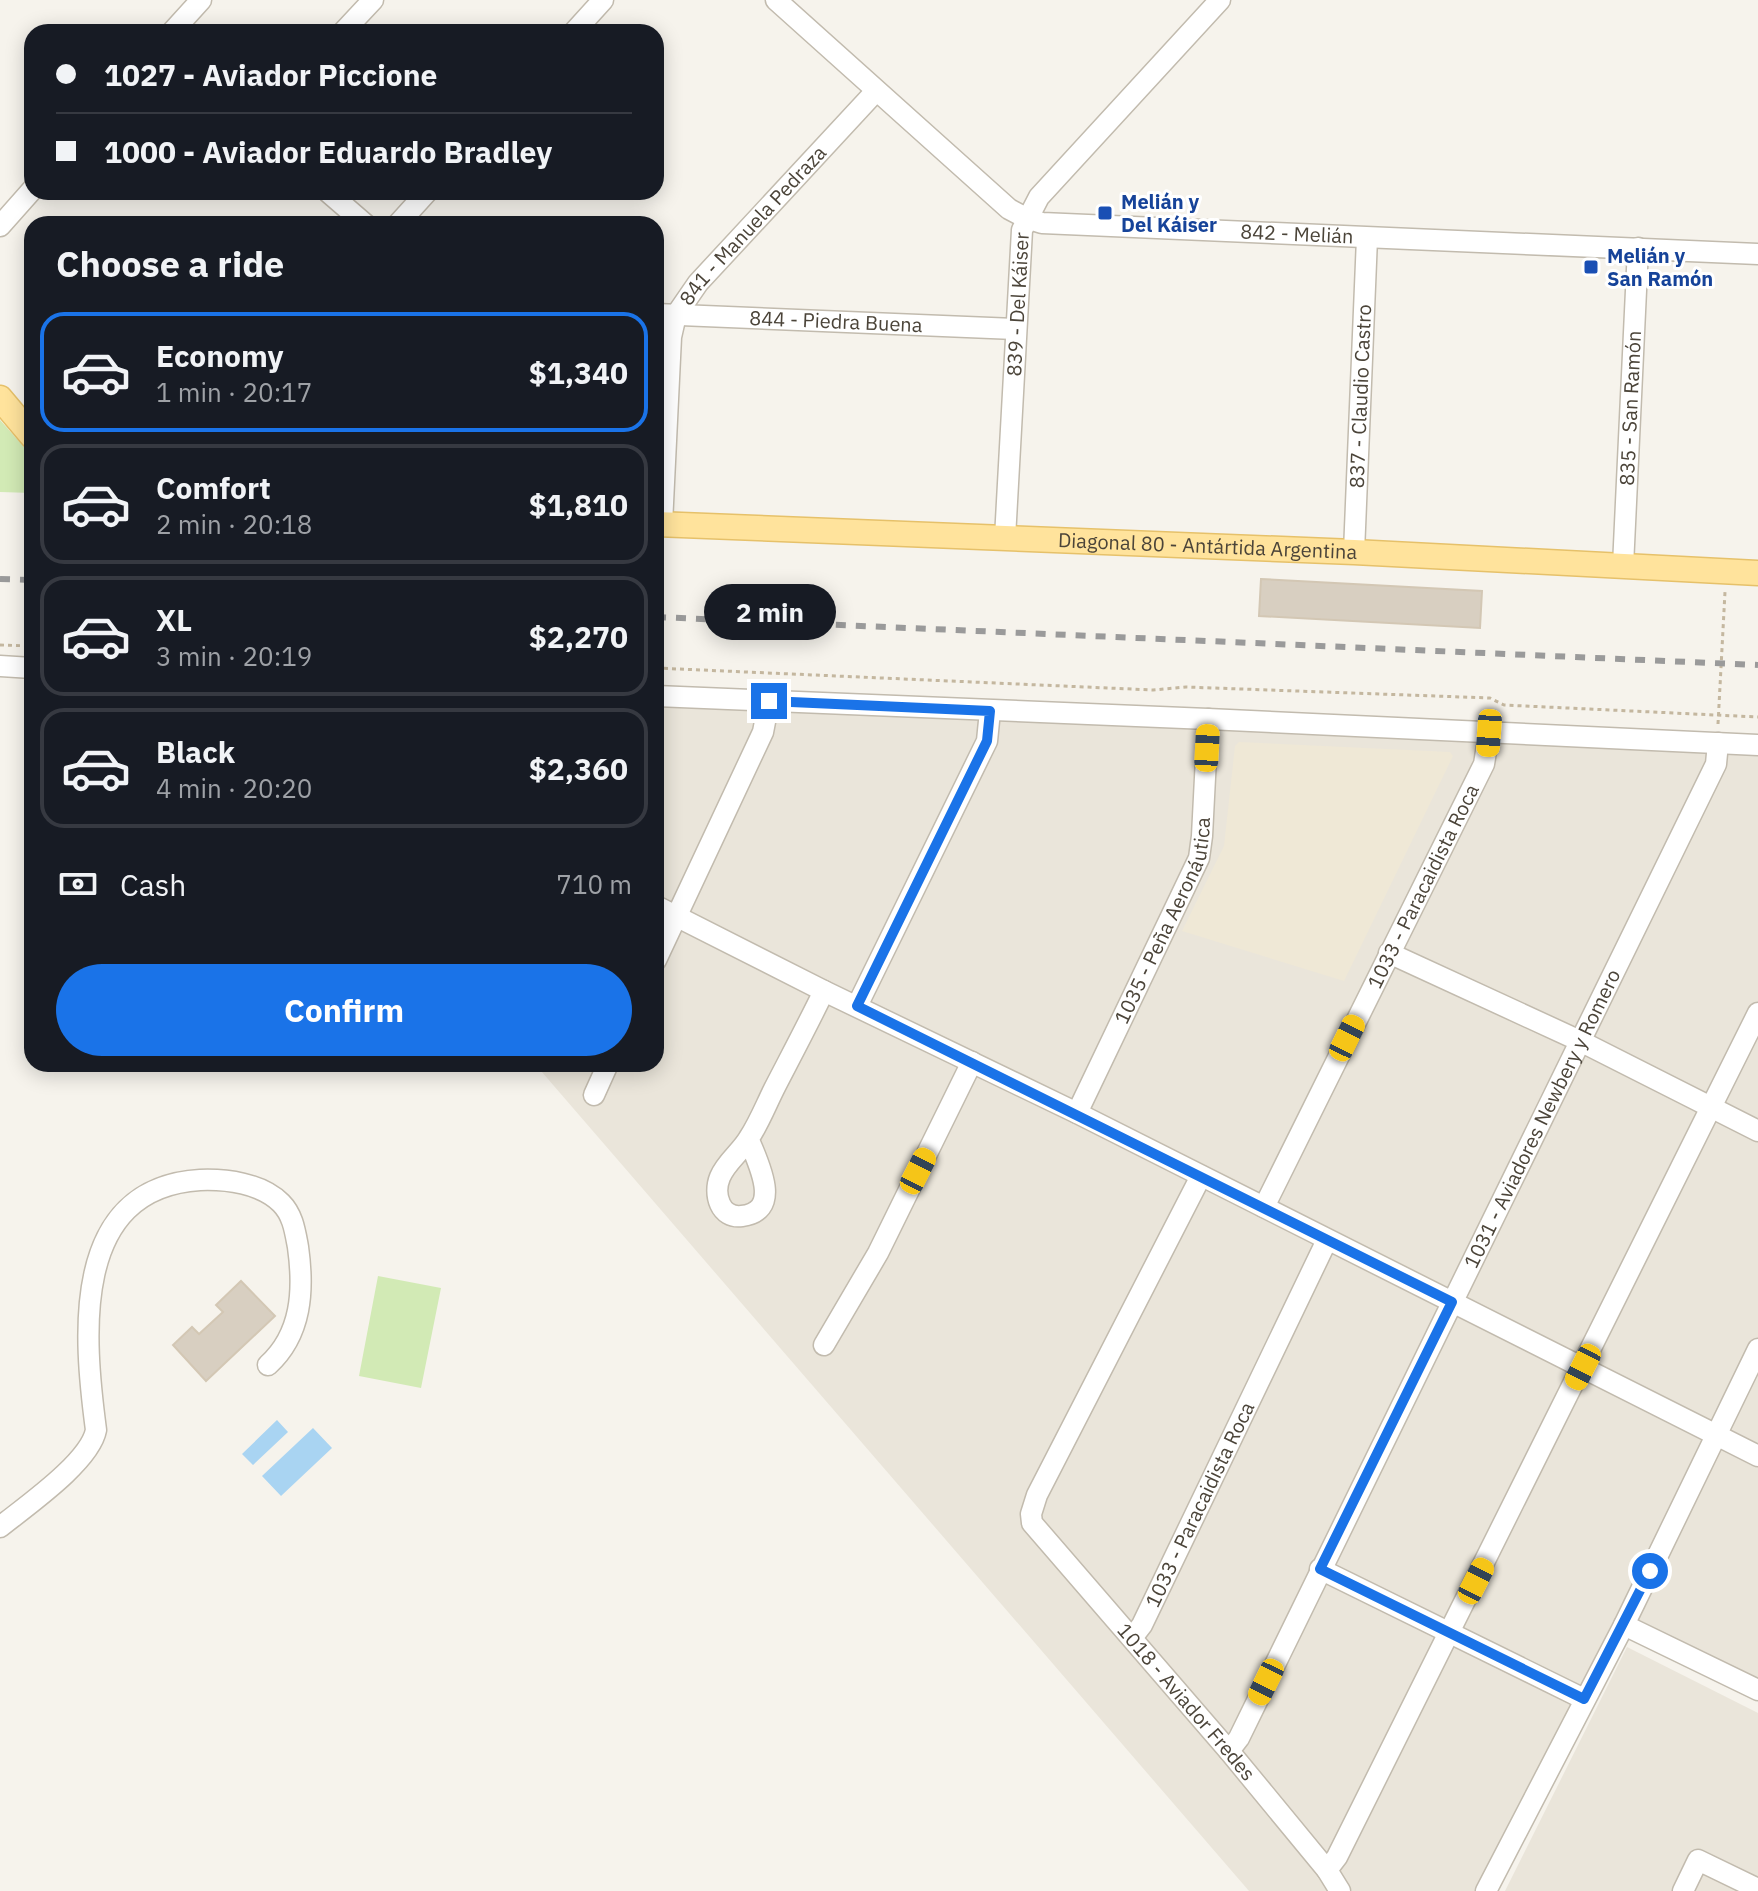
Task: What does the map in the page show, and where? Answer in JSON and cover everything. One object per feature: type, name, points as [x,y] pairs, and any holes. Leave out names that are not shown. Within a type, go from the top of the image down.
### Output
[{"type":"main road","points":[[0,398],[24,426]]},
{"type":"main road","name":"Diagonal 80 - Antártida Argentina","points":[[664,524],[1354,552],[1758,573]]},
{"type":"street","points":[[179,24],[201,0]]},
{"type":"street","points":[[350,24],[373,0]]},
{"type":"street","points":[[581,24],[603,0]]},
{"type":"street","name":"842 - Melián","points":[[776,0],[1009,209],[1026,218],[1066,225],[1758,254]]},
{"type":"street","name":"839 - Del Káiser","points":[[1005,538],[1020,240],[1026,218],[1039,197],[1220,0]]},
{"type":"street","name":"841 - Manuela Pedraza","points":[[664,446],[671,337],[666,314],[876,91]]},
{"type":"street","points":[[0,226],[24,199]]},
{"type":"street","points":[[337,200],[356,216]]},
{"type":"street","points":[[405,216],[420,200]]},
{"type":"street","name":"837 - Claudio Castro","points":[[1354,552],[1367,238]]},
{"type":"street","name":"835 - San Ramón","points":[[1623,566],[1638,248]]},
{"type":"street","name":"844 - Piedra Buena","points":[[666,314],[1015,329]]},
{"type":"street","points":[[0,666],[24,668]]},
{"type":"street","points":[[664,696],[1758,745]]},
{"type":"street","points":[[664,943],[763,732],[769,701]]},
{"type":"street","points":[[857,1006],[987,741],[990,711]]},
{"type":"street","name":"1035 - Peña Aeronáutica","points":[[1077,1113],[1199,858],[1208,719]]},
{"type":"street","name":"1033 - Paracaidista Roca","points":[[1264,1207],[1484,764],[1489,733]]},
{"type":"street","name":"1031 - Aviadores Newbery y Romero","points":[[1229,1751],[1239,1738],[1716,764],[1718,743]]},
{"type":"street","points":[[664,910],[1077,1113],[1758,1456]]},
{"type":"street","points":[[1389,953],[1580,1041],[1758,1131]]},
{"type":"street","points":[[749,1140],[824,991]]},
{"type":"street","points":[[1327,1870],[1337,1857],[1450,1634],[1758,1013]]},
{"type":"street","points":[[824,1345],[878,1253],[972,1062]]},
{"type":"street","points":[[594,1095],[604,1072]]},
{"type":"street","name":"1018 - Aviador Fredes","points":[[1201,1176],[1037,1495],[1031,1514],[1034,1527],[1229,1751],[1327,1870],[1340,1891]]},
{"type":"street","points":[[0,1527],[51,1485],[89,1449],[94,1440],[96,1430],[86,1336],[93,1271],[111,1229],[138,1202],[171,1185],[203,1180],[251,1186],[281,1203],[295,1227],[302,1290],[295,1326],[288,1342],[268,1365]]},
{"type":"street","name":"1033 - Paracaidista Roca","points":[[1132,1638],[1142,1625],[1327,1240]]},
{"type":"street","points":[[1486,1891],[1624,1625],[1758,1349]]},
{"type":"street","points":[[1320,1569],[1584,1699]]},
{"type":"street","points":[[1624,1625],[1758,1690]]},
{"type":"street","points":[[1683,1891],[1698,1860],[1758,1889]]},
{"type":"path","points":[[1718,743],[1726,572]]},
{"type":"path","points":[[0,645],[24,646]]},
{"type":"path","points":[[664,668],[1153,690],[1186,687],[1490,698],[1504,705],[1758,717]]},
{"type":"shaded area","points":[[664,702],[1758,751],[1758,1679],[1619,1610],[1477,1891],[1352,1891],[1349,1888],[1345,1891],[1249,1891],[542,1072],[664,1072]]},
{"type":"shaded area","points":[[1239,742],[1450,752],[1453,756],[1344,981],[1182,931],[1224,846],[1235,746]]},
{"type":"shaded area","points":[[1627,1647],[1758,1713],[1758,1891],[1505,1891]]},
{"type":"green space","points":[[0,420],[24,447],[24,493],[0,492]]},
{"type":"green space","points":[[378,1276],[441,1288],[421,1388],[359,1376]]},
{"type":"water","points":[[277,1420],[288,1432],[253,1465],[242,1454]]},
{"type":"water","points":[[313,1428],[332,1448],[281,1496],[262,1476]]},
{"type":"building","points":[[1261,579],[1482,591],[1480,628],[1259,616]]},
{"type":"building","points":[[241,1281],[275,1316],[206,1381],[173,1345],[192,1327],[199,1334],[223,1312],[216,1305]]},
{"type":"railway","points":[[0,579],[24,580]]},
{"type":"railway","points":[[664,617],[1758,665]]},
{"type":"place","name":"Melián y Del Káiser","points":[[1105,213]]},
{"type":"place","name":"Melián y San Ramón","points":[[1591,267]]},
{"type":"route","points":[[769,701],[990,711],[987,741],[857,1006],[1452,1302],[1320,1569],[1584,1699],[1650,1571]]}]
